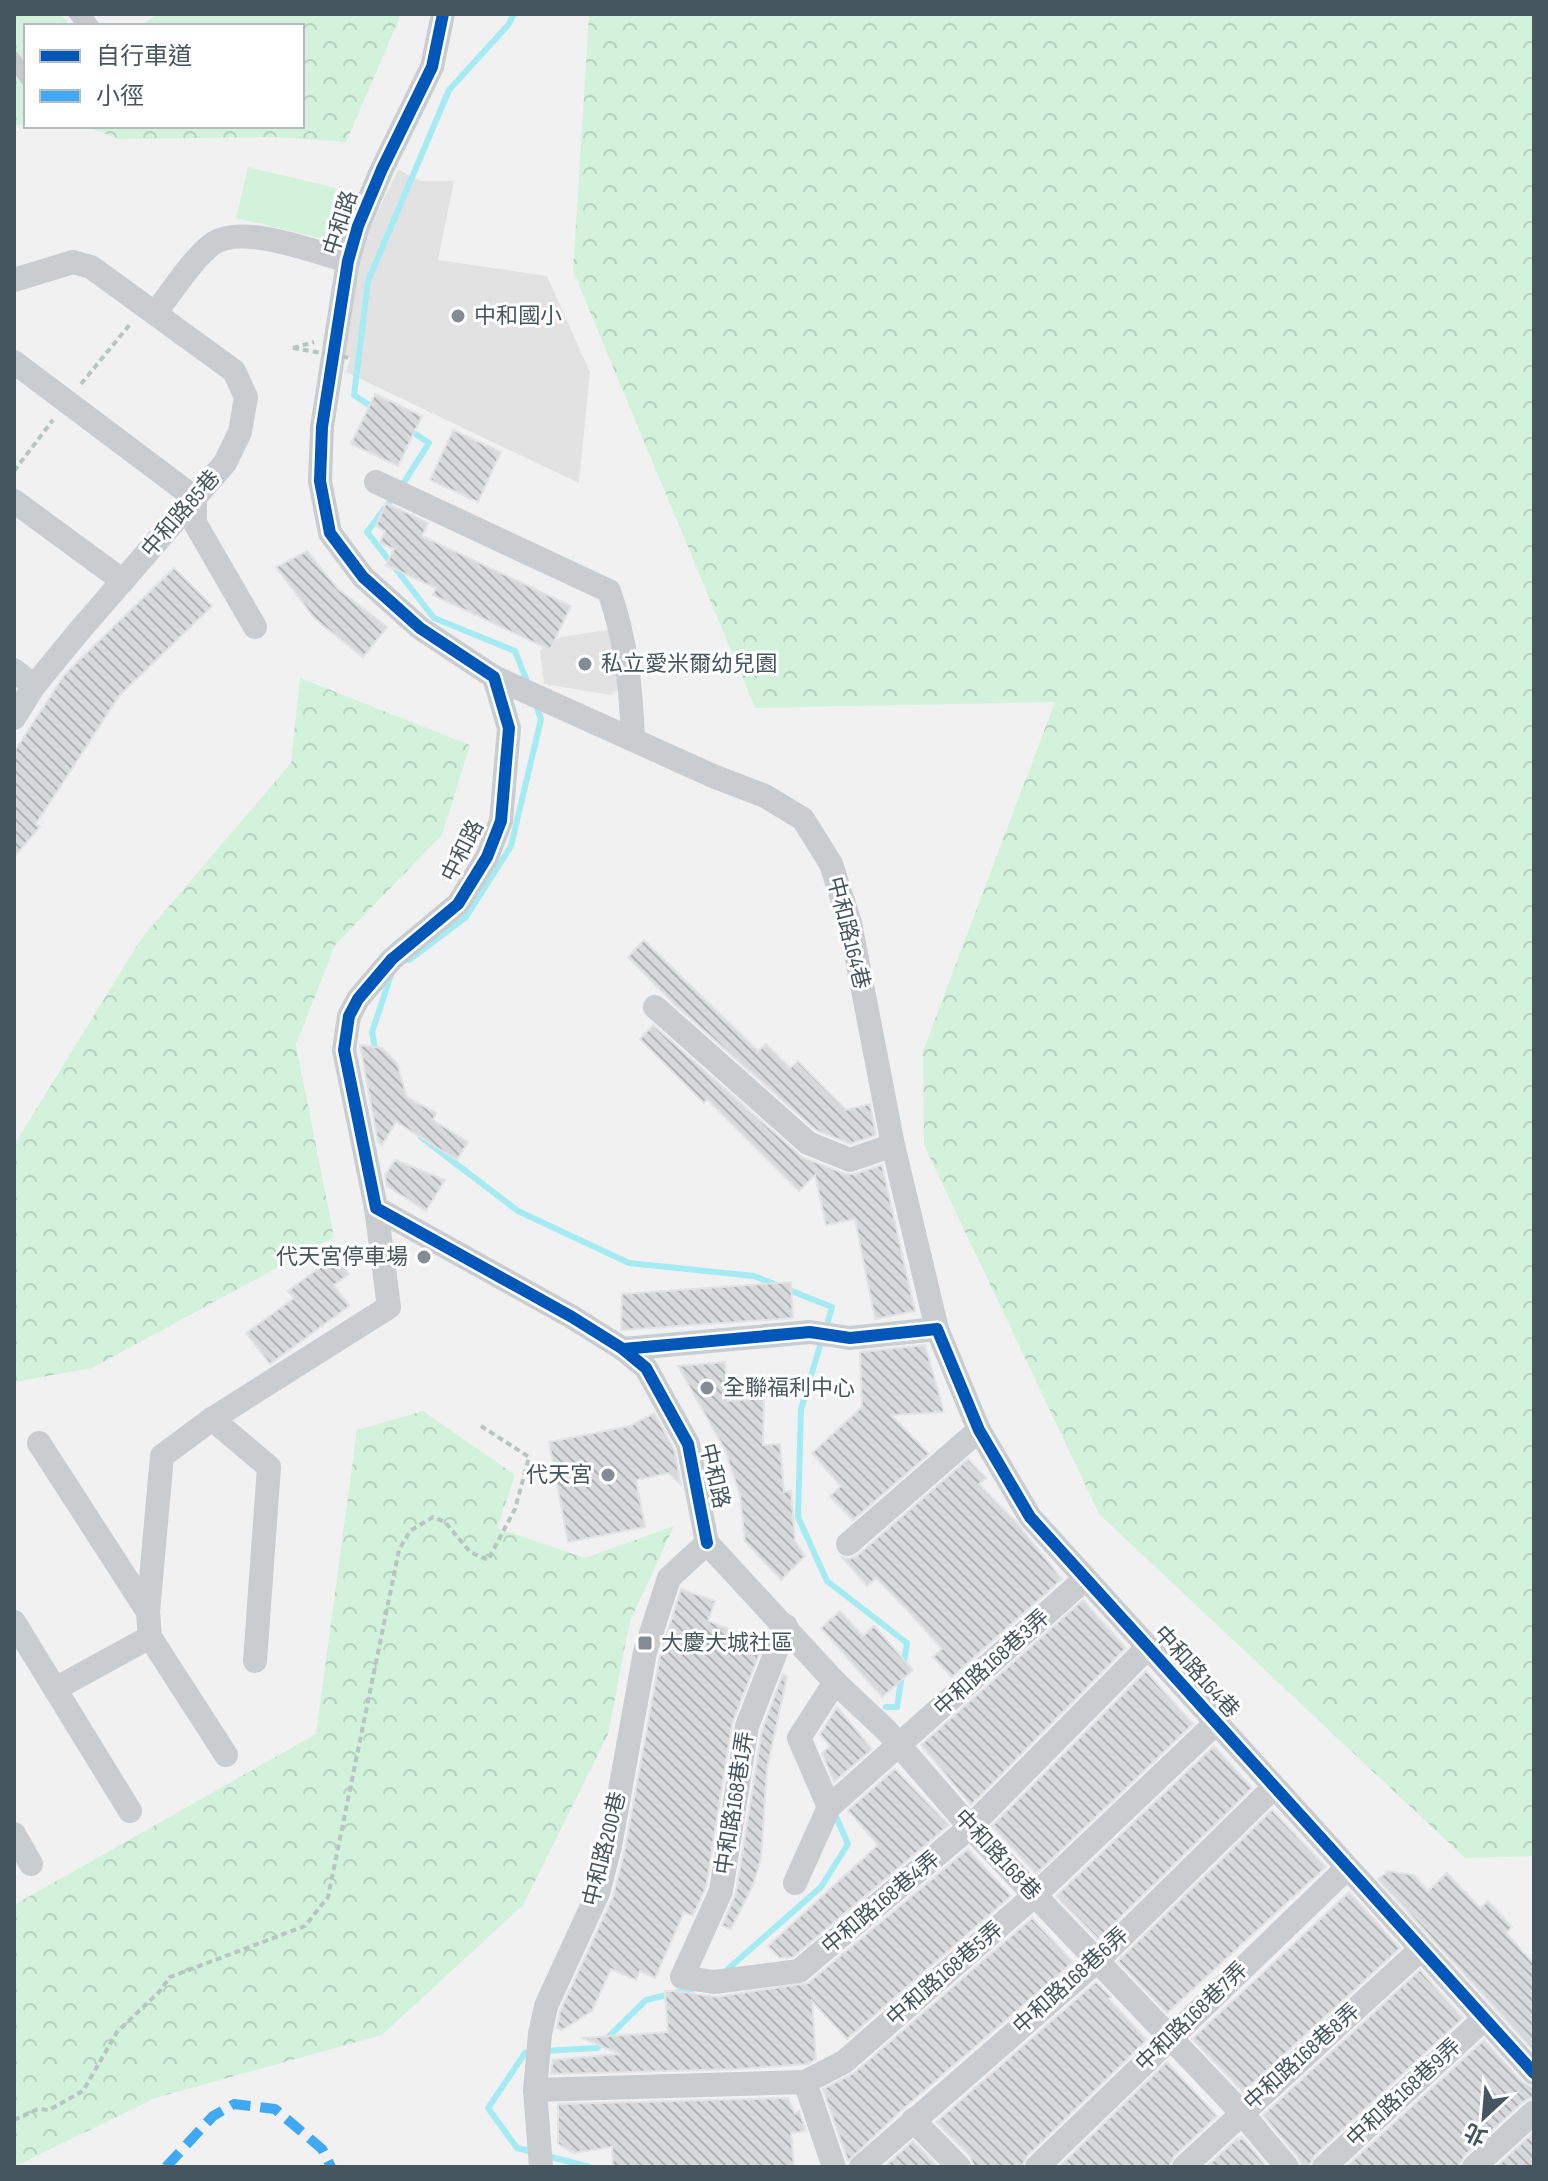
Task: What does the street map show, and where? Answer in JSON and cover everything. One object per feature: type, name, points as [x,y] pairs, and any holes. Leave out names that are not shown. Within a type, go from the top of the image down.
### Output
[{"type":"street","name":"中和路","points":[[443,14],[432,67],[382,169],[358,226],[348,261],[322,427],[320,481],[330,533],[363,577],[420,628],[505,682],[509,728],[501,821],[487,857],[458,904],[392,959],[358,999],[349,1016],[344,1050],[376,1208],[623,1349],[646,1368],[688,1444],[707,1543]]},
{"type":"street","points":[[155,313],[202,254],[213,243],[231,235],[249,235],[348,261]]},
{"type":"street","name":"中和路85巷","points":[[14,280],[73,262],[91,267],[234,371],[246,397],[240,432],[225,463],[34,686],[14,718]]},
{"type":"street","points":[[14,362],[195,498],[195,523],[255,627]]},
{"type":"street","points":[[380,484],[609,591],[622,628],[633,739]]},
{"type":"street","points":[[14,501],[123,581]]},
{"type":"street","points":[[14,670],[34,686]]},
{"type":"street","name":"中和路164巷","points":[[505,682],[713,776],[765,796],[803,819],[831,864],[850,923],[893,1145],[937,1329],[979,1430],[1030,1517],[1534,2073]]},
{"type":"street","points":[[655,1007],[808,1143],[850,1160],[893,1145]]},
{"type":"street","points":[[226,1755],[150,1637],[148,1612],[162,1456],[212,1419],[389,1307],[376,1208]]},
{"type":"street","points":[[623,1349],[810,1332],[850,1338],[937,1329]]},
{"type":"street","points":[[212,1419],[269,1467],[255,1661]]},
{"type":"street","points":[[848,1544],[979,1430]]},
{"type":"street","points":[[39,1443],[148,1612]]},
{"type":"street","name":"中和路168巷","points":[[707,1543],[835,1682],[886,1730],[970,1827],[1241,2112],[1287,2167]]},
{"type":"street","name":"中和路200巷","points":[[541,2167],[536,2078],[546,2006],[598,1893],[610,1846],[645,1652],[669,1578],[707,1543]]},
{"type":"street","name":"中和路168巷3弄","points":[[835,1802],[1085,1579]]},
{"type":"street","points":[[14,1622],[130,1811]]},
{"type":"street","name":"中和路168巷1弄","points":[[682,1977],[721,1891],[747,1726],[786,1626]]},
{"type":"street","points":[[55,1689],[150,1637]]},
{"type":"street","name":"中和路168巷4弄","points":[[682,1977],[714,1982],[799,1971],[970,1827],[1147,1648]]},
{"type":"street","points":[[795,1883],[835,1802],[799,1738],[835,1682]]},
{"type":"street","name":"中和路168巷5弄","points":[[805,2082],[844,2062],[1035,1895],[1216,1723]]},
{"type":"street","name":"中和路168巷6弄","points":[[861,2167],[1097,1961],[1274,1787]]},
{"type":"street","points":[[14,1834],[31,1864]]},
{"type":"street","name":"中和路168巷7弄","points":[[1037,2167],[1347,1868]]},
{"type":"street","name":"中和路168巷8弄","points":[[1184,2167],[1421,1949]]},
{"type":"street","name":"中和路168巷9弄","points":[[1324,2167],[1484,2019]]},
{"type":"street","points":[[536,2078],[805,2082],[834,2167]]},
{"type":"street","points":[[1474,2167],[1534,2112]]},
{"type":"street","points":[[913,2120],[959,2167]]},
{"type":"path","points":[[293,348],[350,358]]},
{"type":"path","points":[[14,2120],[38,2109],[49,2110],[83,2091],[117,2032],[159,1992],[170,1977],[305,1926],[328,1897],[399,1550],[410,1531],[433,1517],[445,1522],[470,1552],[488,1560],[515,1509],[529,1457],[481,1426]]},
{"type":"shaded area","name":"中和國小","points":[[398,170],[421,181],[454,181],[438,260],[547,276],[590,372],[579,483],[346,372],[350,358],[343,357],[359,264],[369,230]]},
{"type":"shaded area","name":"私立愛米爾幼兒園","points":[[622,628],[630,679],[611,695],[544,684],[540,650],[561,637]]},
{"type":"green space","points":[[14,14],[60,14],[70,24],[24,24],[24,124],[14,126]]},
{"type":"green space","points":[[159,14],[399,14],[400,17],[346,142],[273,137],[119,139],[90,128],[304,128],[304,24],[142,24]]},
{"type":"green space","points":[[589,14],[1534,14],[1534,1856],[1465,1858],[1099,1514],[924,1145],[923,1051],[1055,702],[755,708],[573,271]]},
{"type":"green space","points":[[248,167],[336,188],[324,239],[236,218]]},
{"type":"green space","points":[[300,678],[470,745],[442,835],[335,945],[296,1045],[334,1237],[92,1368],[14,1382],[14,1145],[141,939],[291,763]]},
{"type":"green space","points":[[423,1411],[515,1475],[497,1528],[585,1558],[674,1526],[630,1621],[608,1734],[523,1905],[382,2035],[155,2098],[14,2167],[14,1905],[316,1734],[357,1430]]},
{"type":"building","points":[[375,394],[422,416],[398,466],[351,444]]},
{"type":"building","points":[[453,430],[501,452],[478,502],[430,480]]},
{"type":"building","points":[[386,503],[428,523],[422,536],[571,606],[550,650],[433,595],[436,588],[386,565],[394,549],[380,543],[385,531],[376,526]]},
{"type":"building","points":[[307,551],[338,589],[387,627],[363,657],[315,619],[276,567]]},
{"type":"building","points":[[174,568],[212,606],[119,696],[36,824],[40,827],[14,857],[14,752],[65,674]]},
{"type":"building","points":[[644,940],[758,1051],[766,1044],[790,1068],[798,1061],[846,1110],[870,1104],[876,1135],[850,1144],[816,1130],[674,1004],[628,957]]},
{"type":"building","points":[[653,1025],[802,1157],[845,1174],[882,1165],[915,1311],[875,1319],[855,1219],[826,1225],[815,1175],[799,1191],[707,1099],[704,1103],[640,1039]]},
{"type":"building","points":[[360,1045],[382,1048],[397,1063],[407,1097],[436,1113],[433,1120],[468,1142],[457,1160],[396,1122],[382,1145],[378,1142]]},
{"type":"building","points":[[395,1160],[445,1180],[426,1211],[387,1186],[385,1175]]},
{"type":"building","points":[[335,1256],[349,1274],[334,1285],[349,1306],[270,1364],[246,1333],[294,1298],[288,1291]]},
{"type":"building","points":[[791,1282],[793,1318],[621,1330],[622,1294]]},
{"type":"building","points":[[925,1345],[944,1412],[891,1415],[929,1454],[853,1520],[830,1496],[841,1486],[812,1453],[862,1407],[860,1352]]},
{"type":"building","points":[[725,1362],[728,1401],[764,1398],[763,1445],[780,1444],[784,1492],[791,1491],[795,1541],[805,1556],[781,1580],[745,1541],[740,1495],[724,1448],[678,1366]]},
{"type":"building","name":"代天宮","points":[[654,1413],[674,1449],[681,1485],[669,1473],[636,1480],[645,1527],[568,1542],[549,1442],[630,1426]]},
{"type":"building","points":[[968,1459],[986,1478],[979,1484],[1016,1522],[1062,1579],[952,1677],[933,1657],[942,1649],[909,1612],[876,1578],[867,1586],[842,1557],[850,1559],[858,1555]]},
{"type":"building","points":[[681,1589],[715,1601],[708,1621],[747,1636],[746,1639],[760,1652],[732,1724],[706,1887],[693,1916],[684,1912],[655,1978],[640,1971],[636,1980],[611,1969],[592,2011],[562,2030],[557,2028],[560,2011],[613,1897],[625,1849],[660,1656]]},
{"type":"building","points":[[1083,1600],[1126,1648],[971,1805],[921,1745]]},
{"type":"building","points":[[840,1611],[863,1636],[874,1626],[913,1670],[882,1697],[821,1628]]},
{"type":"building","points":[[1146,1671],[1193,1724],[1036,1874],[992,1826]]},
{"type":"building","points":[[783,1674],[787,1677],[767,1768],[761,1858],[753,1885],[731,1929],[722,1926],[736,1893],[762,1730]]},
{"type":"building","points":[[837,1707],[872,1749],[834,1782],[822,1753],[830,1746],[820,1734]]},
{"type":"building","points":[[1214,1746],[1252,1788],[1098,1939],[1056,1896]]},
{"type":"building","points":[[895,1769],[949,1825],[793,1957],[780,1958],[768,1946],[878,1845],[848,1810]]},
{"type":"building","points":[[1272,1810],[1326,1867],[1167,2013],[1118,1961]]},
{"type":"building","points":[[968,1849],[1011,1896],[847,2039],[812,2001],[816,2059],[808,2064],[551,2074],[553,2060],[620,2054],[582,2038],[668,2032],[665,1991],[716,1997],[808,1983]]},
{"type":"building","points":[[1388,1871],[1414,1875],[1428,1891],[1447,1873],[1480,1908],[1488,1901],[1512,1927],[1506,1933],[1534,1964],[1534,2051],[1378,1879]]},
{"type":"building","points":[[1349,1892],[1400,1948],[1243,2092],[1192,2039]]},
{"type":"building","points":[[1032,1918],[1073,1962],[903,2109],[848,2161],[823,2089],[854,2073]]},
{"type":"building","points":[[1420,1970],[1463,2018],[1314,2156],[1309,2167],[1302,2167],[1298,2157],[1263,2115]]},
{"type":"building","points":[[1096,1982],[1147,2040],[1027,2156],[1022,2167],[974,2167],[970,2156],[936,2122]]},
{"type":"building","points":[[1484,2040],[1523,2083],[1534,2088],[1534,2097],[1524,2101],[1464,2156],[1459,2167],[1346,2167]]},
{"type":"building","points":[[1167,2062],[1217,2116],[1174,2156],[1169,2167],[1059,2167]]},
{"type":"building","points":[[788,2098],[795,2114],[799,2111],[806,2131],[791,2133],[794,2167],[613,2167],[612,2147],[574,2153],[558,2144],[558,2104]]},
{"type":"building","points":[[1534,2132],[1534,2167],[1496,2167]]},
{"type":"building","points":[[1242,2137],[1267,2167],[1206,2167],[1238,2138]]},
{"type":"building","points":[[913,2141],[938,2167],[884,2167]]},
{"type":"waterway","points":[[375,409],[354,395],[368,281],[449,90],[508,25],[514,14]]},
{"type":"waterway","points":[[401,487],[429,443],[408,429]]},
{"type":"waterway","points":[[394,496],[367,532],[434,618],[515,651],[528,684]]},
{"type":"waterway","points":[[409,960],[466,917],[511,846],[541,719],[536,705]]},
{"type":"waterway","points":[[376,1053],[372,1032],[391,975]]},
{"type":"waterway","points":[[421,1137],[518,1211],[629,1263],[754,1276],[832,1307],[826,1328]]},
{"type":"waterway","points":[[822,1339],[801,1409],[798,1517],[827,1581],[907,1643],[897,1707],[886,1707]]},
{"type":"waterway","points":[[728,1969],[821,1887],[848,1844],[834,1812]]},
{"type":"waterway","points":[[544,2051],[597,2048],[646,2000],[696,1988]]},
{"type":"waterway","points":[[533,2052],[525,2053],[488,2108],[517,2148],[533,2152]]},
{"type":"waterway","points":[[547,2156],[590,2167]]},
{"type":"tunnel","points":[[79,24],[92,14]]},
{"type":"tunnel","points":[[14,73],[24,66]]},
{"type":"marked path","points":[[166,2167],[213,2116],[234,2104],[275,2109],[322,2149],[331,2167]]},
{"type":"cycle path","points":[[443,14],[432,67],[382,169],[358,226],[348,261],[322,427],[320,481],[330,533],[363,577],[420,628],[494,677],[509,728],[501,821],[487,857],[458,904],[392,959],[358,999],[349,1016],[344,1050],[376,1208],[572,1317],[623,1349],[646,1368],[688,1444],[707,1543]]},
{"type":"cycle path","points":[[623,1349],[810,1332],[850,1338],[937,1329],[979,1430],[1030,1517],[1534,2073]]},
{"type":"place","name":"中和國小","points":[[458,316]]},
{"type":"place","name":"私立愛米爾幼兒園","points":[[585,664]]},
{"type":"place","name":"代天宮停車場","points":[[424,1257]]},
{"type":"place","name":"全聯福利中心","points":[[707,1388]]},
{"type":"place","name":"代天宮","points":[[608,1475]]},
{"type":"place","name":"大慶大城社區","points":[[645,1643]]}]
